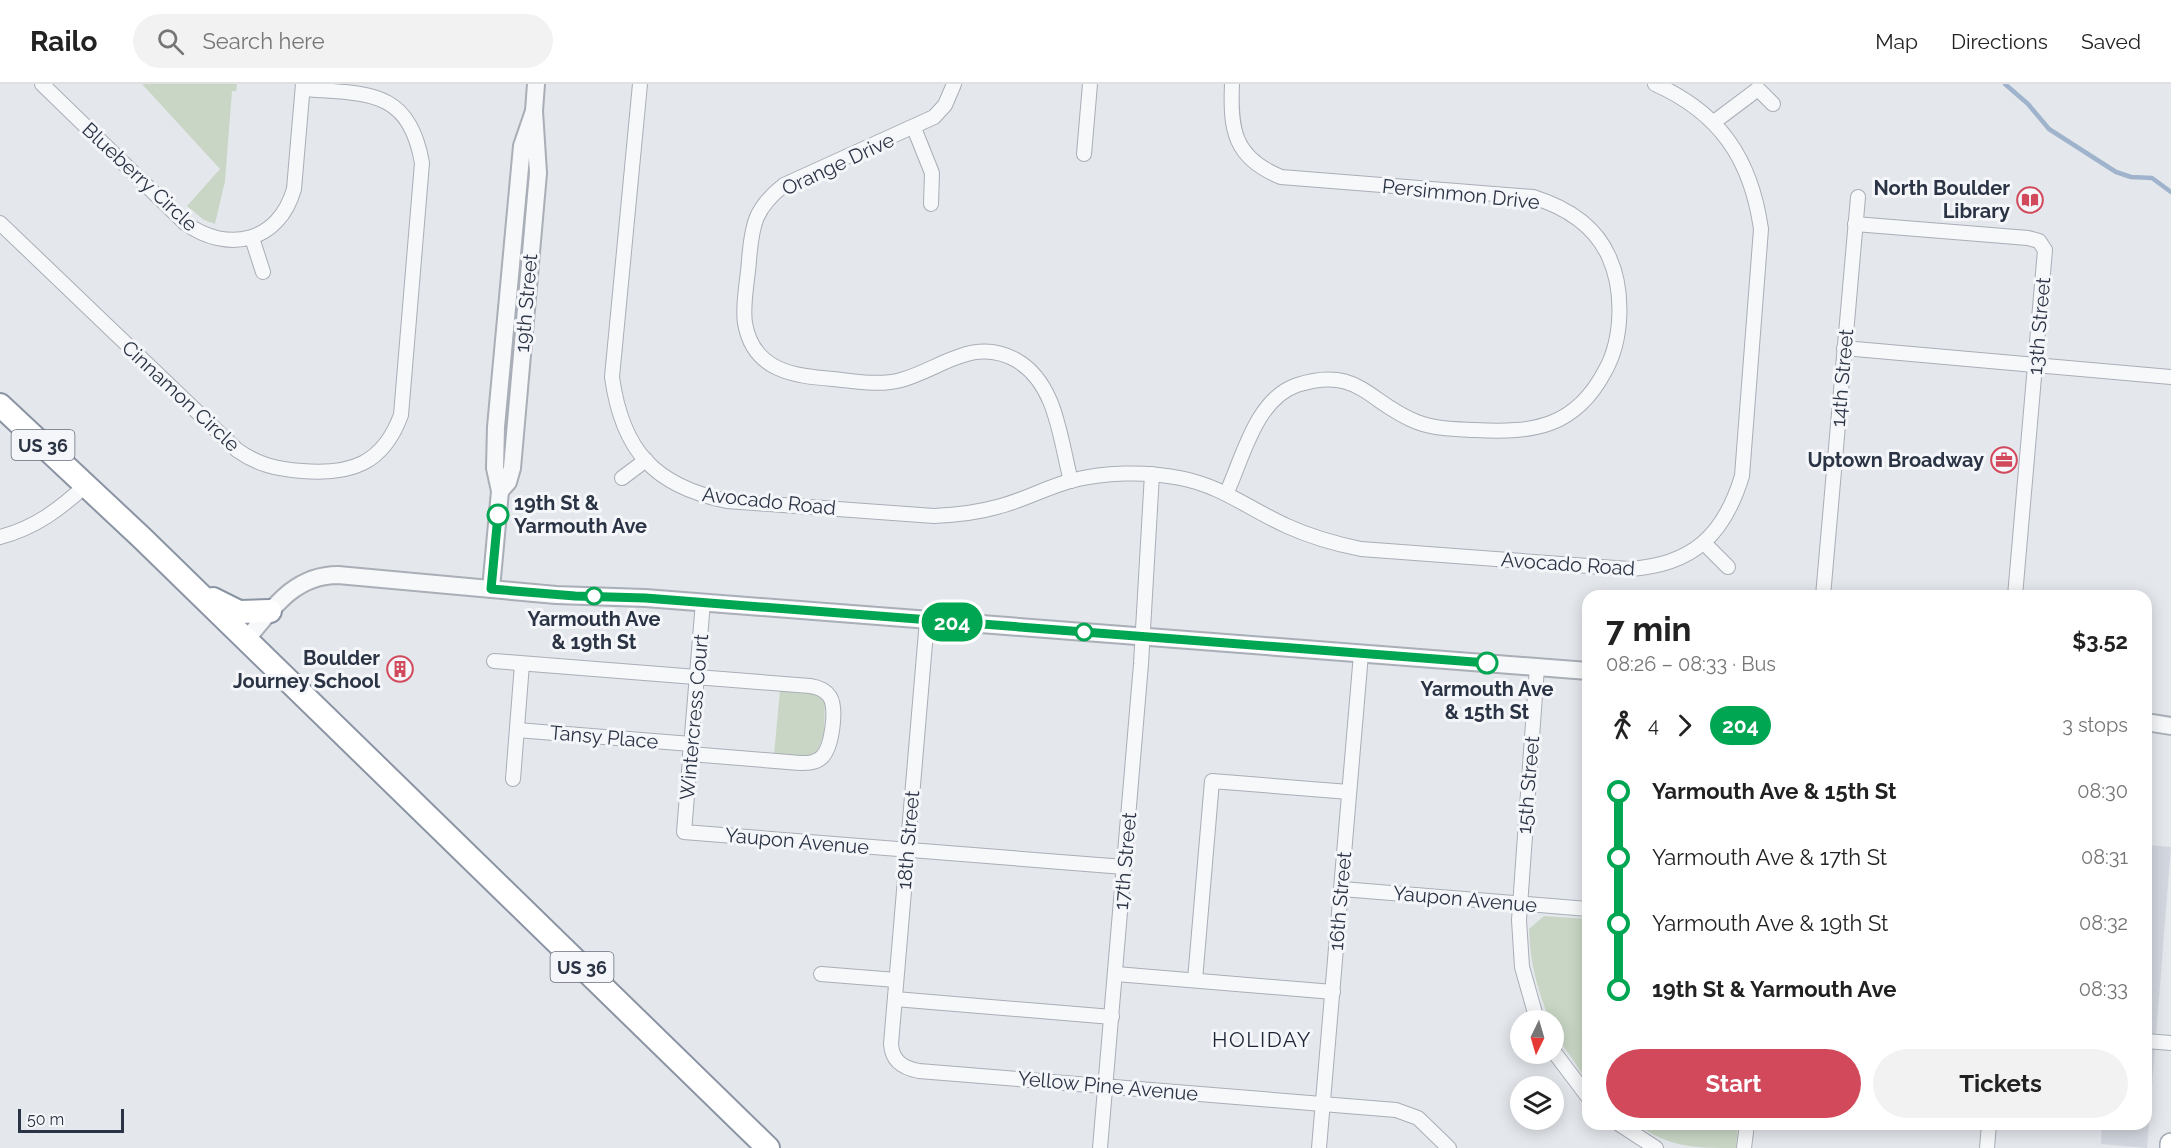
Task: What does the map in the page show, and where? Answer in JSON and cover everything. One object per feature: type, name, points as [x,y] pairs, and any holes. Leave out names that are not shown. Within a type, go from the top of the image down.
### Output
[{"type":"highway","name":"US 36","points":[[0,405],[189,584],[768,1148]]},
{"type":"highway","points":[[189,584],[239,612],[270,611]]},
{"type":"street","name":"Blueberry Circle","points":[[42,84],[196,230],[218,238],[252,238]]},
{"type":"street","name":"19th Street","points":[[491,589],[500,491],[508,482],[512,468],[538,172],[534,111],[536,84]]},
{"type":"street","name":"Avocado Road","points":[[639,84],[612,376],[616,408],[625,431],[646,460],[673,484],[695,494],[727,501],[934,516],[966,514],[1037,500],[1071,481],[1102,475],[1152,474],[1180,478],[1227,492],[1286,526],[1328,542],[1361,549],[1629,570],[1652,568],[1681,558],[1704,543],[1722,524],[1733,505],[1742,476],[1761,229],[1757,202],[1749,175],[1737,150],[1714,123],[1677,94],[1654,84]]},
{"type":"street","name":"Orange Drive","points":[[954,84],[945,105],[934,117],[784,186],[766,200],[754,219],[751,236],[745,323],[753,345],[764,359],[794,376],[876,382],[897,381],[918,375],[962,353],[981,351],[1017,360],[1036,376],[1050,397],[1071,481]]},
{"type":"street","points":[[1084,154],[1090,84]]},
{"type":"street","name":"Persimmon Drive","points":[[1227,492],[1261,416],[1273,401],[1294,386],[1319,380],[1338,380],[1357,385],[1395,411],[1416,422],[1439,428],[1517,432],[1539,427],[1560,418],[1579,405],[1595,389],[1607,369],[1614,348],[1620,298],[1616,276],[1608,255],[1596,236],[1574,215],[1554,204],[1533,197],[1281,177],[1264,170],[1250,160],[1240,146],[1233,129],[1232,84]]},
{"type":"street","points":[[263,272],[252,238],[277,222],[291,201],[296,176],[303,86]]},
{"type":"street","name":"Cinnamon Circle","points":[[0,223],[227,442],[247,458],[278,469],[322,473],[352,469],[375,455],[397,428],[404,402],[422,173],[419,145],[411,114],[373,96],[303,86]]},
{"type":"street","points":[[1714,123],[1758,89],[1773,104]]},
{"type":"street","points":[[914,128],[932,173],[931,204]]},
{"type":"street","name":"14th Street","points":[[1824,590],[1858,197]]},
{"type":"street","name":"13th Street","points":[[1855,224],[2038,241],[2045,253],[2016,590]]},
{"type":"street","points":[[1844,348],[2171,377]]},
{"type":"street","points":[[375,455],[386,466]]},
{"type":"street","points":[[622,478],[646,460]]},
{"type":"street","name":"17th Street","points":[[1100,1148],[1116,974],[1152,474]]},
{"type":"street","points":[[0,537],[26,528],[51,515],[86,485]]},
{"type":"street","points":[[1704,543],[1728,567]]},
{"type":"street","points":[[246,640],[270,611],[299,583],[328,576],[1582,671]]},
{"type":"street","name":"Wintercress Court","points":[[684,832],[703,603]]},
{"type":"street","name":"18th Street","points":[[896,1060],[891,1044],[927,620]]},
{"type":"street","name":"16th Street","points":[[1319,1148],[1361,654]]},
{"type":"street","points":[[494,661],[697,677]]},
{"type":"street","points":[[513,779],[522,664]]},
{"type":"street","name":"15th Street","points":[[1534,1010],[1522,967],[1519,904],[1537,667]]},
{"type":"street","name":"Tansy Place","points":[[517,730],[800,763],[815,761],[824,756],[828,747],[832,714],[831,698],[819,688],[697,677]]},
{"type":"street","points":[[2152,723],[2171,726]]},
{"type":"street","points":[[1195,980],[1212,781],[1349,792]]},
{"type":"street","name":"Yaupon Avenue","points":[[684,832],[1124,867]]},
{"type":"street","name":"Yaupon Avenue","points":[[1341,889],[1582,909]]},
{"type":"street","points":[[821,974],[896,980]]},
{"type":"street","points":[[1116,974],[1333,993]]},
{"type":"street","points":[[895,999],[1112,1017]]},
{"type":"street","points":[[2152,1041],[2171,1043]]},
{"type":"street","name":"Yellow Pine Avenue","points":[[896,1060],[907,1069],[919,1071],[1323,1103],[1410,1113],[1429,1126],[1449,1148]]},
{"type":"street","points":[[1563,1064],[1582,1089]]},
{"type":"street","points":[[1628,1130],[1656,1148]]},
{"type":"street","points":[[1744,1148],[1746,1130]]},
{"type":"street","points":[[1987,1148],[1988,1130]]},
{"type":"shaded area","points":[[2152,845],[2171,847],[2152,1085]]},
{"type":"shaded area","points":[[2102,1130],[2148,1130],[2147,1148],[2101,1144]]},
{"type":"green space","points":[[142,84],[237,84],[236,91],[232,91],[225,181],[215,224],[204,220],[187,206],[220,169]]},
{"type":"green space","points":[[780,690],[816,694],[825,701],[824,733],[817,753],[808,757],[774,755]]},
{"type":"green space","points":[[1544,916],[1582,919],[1582,1073],[1564,1047],[1564,1010],[1546,1010],[1538,987],[1529,929]]},
{"type":"green space","points":[[1646,1130],[1738,1130],[1736,1148],[1683,1145]]},
{"type":"waterway","points":[[2005,84],[2028,104],[2049,129],[2116,172],[2131,177],[2152,178],[2171,192]]},
{"type":"bus line","name":"204","points":[[498,515],[491,589],[575,596],[645,598],[1487,663]]},
{"type":"place","name":"North Boulder Library","points":[[2030,200]]},
{"type":"place","name":"Uptown Broadway","points":[[2004,460]]},
{"type":"place","name":"19th St & Yarmouth Ave","points":[[498,515]]},
{"type":"place","name":"Yarmouth Ave & 19th St","points":[[594,596]]},
{"type":"place","name":"Yarmouth Ave & 15th St","points":[[1487,663]]},
{"type":"place","name":"Boulder Journey School","points":[[400,669]]},
{"type":"district","name":"HOLIDAY","points":[[1262,1039]]}]
